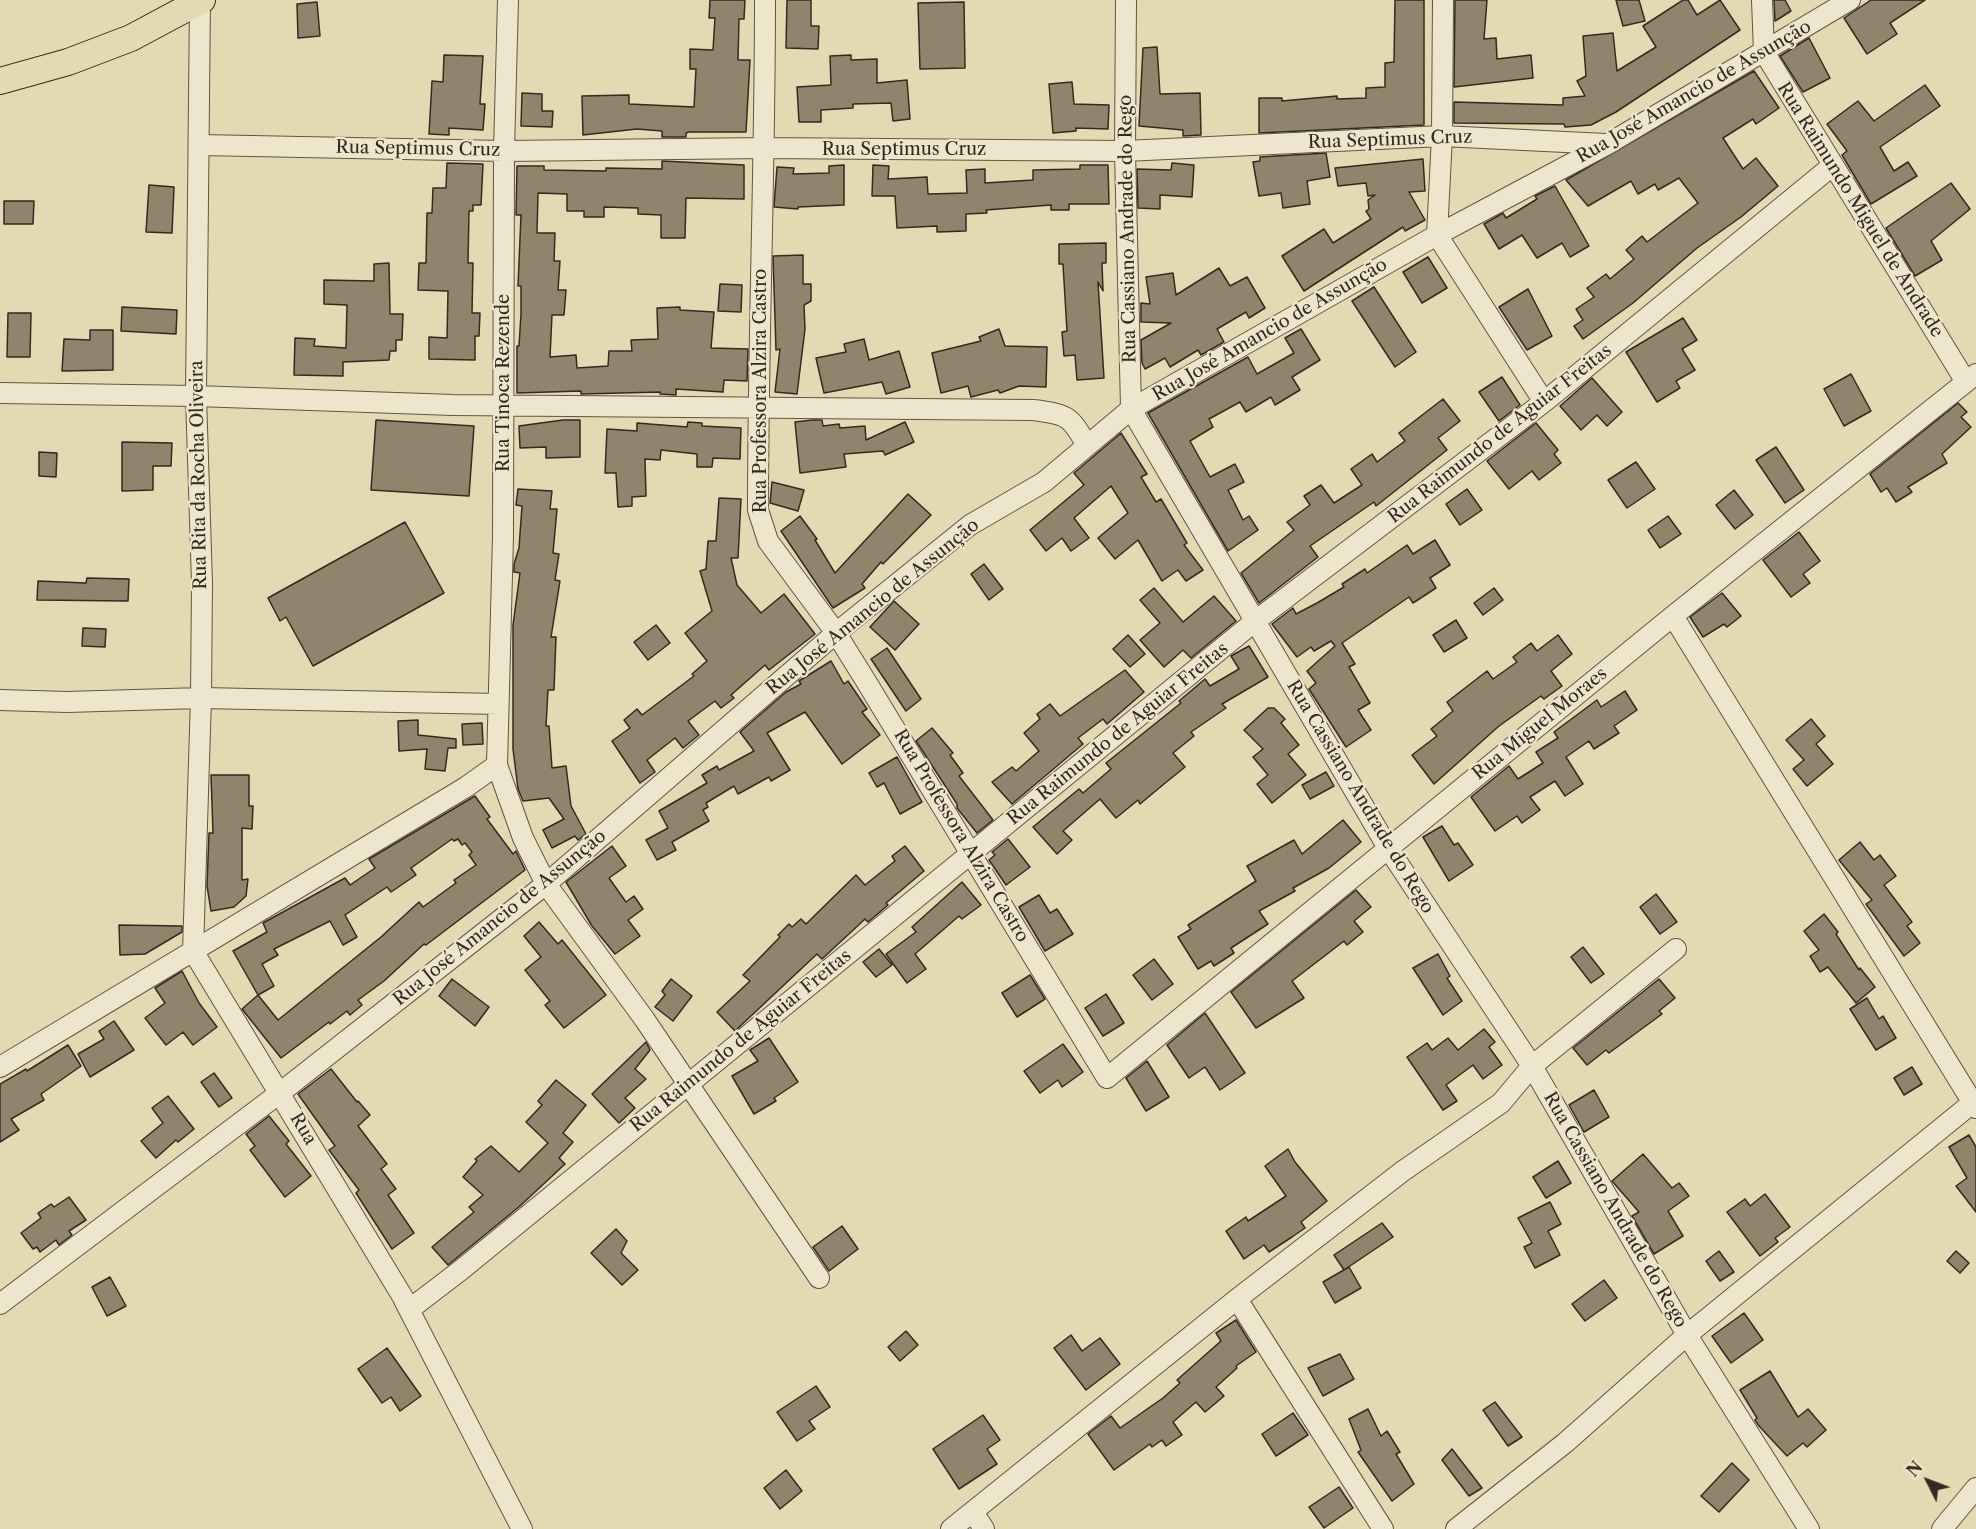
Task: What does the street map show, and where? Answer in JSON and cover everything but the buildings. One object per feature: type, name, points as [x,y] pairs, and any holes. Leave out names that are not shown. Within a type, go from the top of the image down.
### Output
[{"type":"main road","points":[[0,81],[68,62],[131,38],[201,1]]},
{"type":"street","name":"Rua Tinoca Rezende","points":[[497,765],[504,406],[504,151],[508,0]]},
{"type":"street","name":"Rua Professora Alzira Castro","points":[[765,0],[765,148],[758,407],[758,510],[762,527],[768,541],[836,633],[1107,1078]]},
{"type":"street","name":"Rua Cassiano Andrade do Rego","points":[[1126,0],[1125,151],[1131,409],[1388,848],[1532,1066],[1687,1335],[1809,1529]]},
{"type":"street","points":[[1443,0],[1442,136],[1437,235],[1544,402]]},
{"type":"street","name":"Rua Raimundo Miguel de Andrade","points":[[1762,0],[1764,52],[1832,166],[1971,378]]},
{"type":"street","name":"Rua José Amancio de Assunção","points":[[0,1304],[281,1092],[546,884],[836,633],[970,525],[1032,490],[1131,409],[1437,235],[1608,144],[1850,0]]},
{"type":"street","name":"Rua Rita da Rocha Oliveira","points":[[193,951],[201,698],[202,583],[196,396],[201,1]]},
{"type":"street","name":"Rua Septimus Cruz","points":[[200,145],[504,151],[765,148],[1125,151],[1442,136],[1608,144]]},
{"type":"street","name":"Rua Raimundo de Aguiar Freitas","points":[[405,1300],[460,1270],[1254,622],[1544,402],[1832,166]]},
{"type":"street","name":"Rua Miguel Moraes","points":[[1107,1078],[1673,616],[1971,378]]},
{"type":"street","points":[[0,393],[196,396],[504,406],[758,407],[1056,413],[1071,419],[1086,444]]},
{"type":"street","points":[[1456,1529],[1619,1398],[1687,1335],[1975,1103],[1673,616]]},
{"type":"street","points":[[0,700],[67,702],[124,698],[201,698],[498,704]]},
{"type":"street","points":[[0,1067],[466,788],[497,765],[523,838],[546,884],[688,1083],[819,1278]]},
{"type":"street","points":[[951,1529],[1237,1299],[1403,1171],[1501,1103],[1532,1066],[1676,949]]},
{"type":"street","name":"Rua","points":[[193,951],[281,1092],[405,1300]]},
{"type":"street","points":[[1237,1299],[1383,1529]]},
{"type":"street","points":[[405,1300],[522,1529]]},
{"type":"street","points":[[1942,1529],[1976,1488]]},
{"type":"street","points":[[973,1512],[984,1529]]}]
